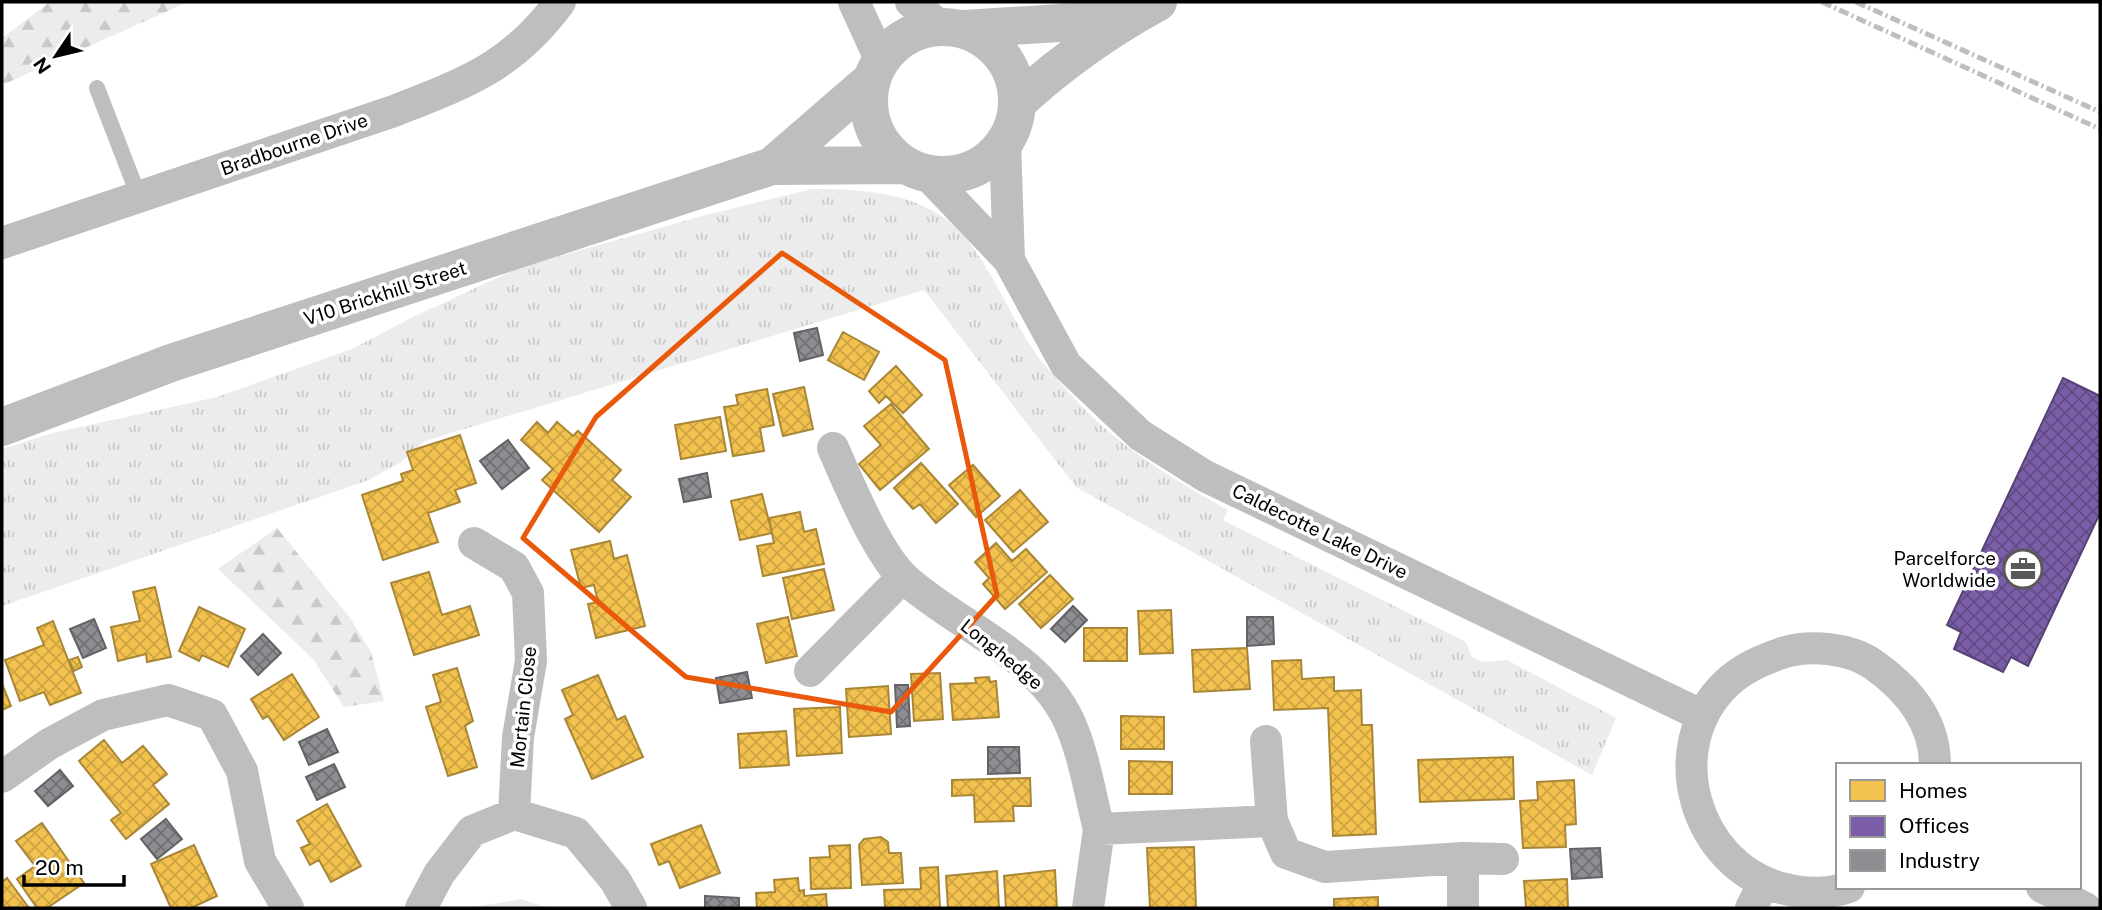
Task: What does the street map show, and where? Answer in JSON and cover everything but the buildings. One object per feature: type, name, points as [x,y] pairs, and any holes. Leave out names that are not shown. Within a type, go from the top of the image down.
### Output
[{"type":"street","name":"Bradbourne Drive","points":[[2,243],[394,111],[456,86],[505,60],[543,26],[560,2]]},
{"type":"street","points":[[854,2],[875,70]]},
{"type":"street","points":[[911,2],[952,27],[986,39],[1003,57],[1014,78],[1017,103],[1014,123],[1005,142],[990,159],[971,170],[949,175],[916,170],[887,150],[873,129],[868,105],[875,70],[896,42],[917,30],[952,27],[1142,10]]},
{"type":"street","points":[[1017,103],[1056,66],[1142,10]]},
{"type":"street","name":"V10 Brickhill Street","points":[[772,166],[875,70]]},
{"type":"street","name":"Caldecotte Lake Drive","points":[[1005,142],[1009,260]]},
{"type":"street","name":"V10 Brickhill Street","points":[[2,427],[171,363],[772,166],[916,170]]},
{"type":"street","name":"Caldecotte Lake Drive","points":[[916,170],[1009,260],[1066,365],[1140,435],[1205,476],[1703,716]]},
{"type":"street","name":"Longhedge","points":[[833,448],[866,521],[903,577],[998,646],[1042,682],[1069,721],[1099,829],[1088,908]]},
{"type":"street","name":"Mortain Close","points":[[474,542],[514,567],[528,593],[531,661],[518,737],[514,814]]},
{"type":"street","points":[[810,671],[903,577]]},
{"type":"street","points":[[1844,889],[1836,892],[1757,896],[1706,830],[1693,793],[1692,754],[1703,716],[1726,684],[1757,662],[1793,649],[1832,649],[1869,661],[1900,684],[1923,715],[1935,752],[1935,763]]},
{"type":"street","points":[[2,777],[49,744],[103,715],[168,700],[212,715],[242,771],[260,861],[288,908]]},
{"type":"street","points":[[1266,741],[1272,821],[1286,853],[1325,867],[1463,858],[1503,859]]},
{"type":"street","points":[[421,908],[439,874],[472,831],[514,814],[576,833],[615,880],[631,908]]},
{"type":"street","points":[[1099,829],[1272,821]]},
{"type":"street","points":[[1463,858],[1463,908]]},
{"type":"street","points":[[2046,889],[2085,908]]},
{"type":"lane","points":[[97,88],[139,197]]},
{"type":"highlighted area","points":[[782,253],[945,360],[997,595],[891,712],[686,677],[523,538],[596,417]]},
{"type":"green space","points":[[50,2],[188,2],[2,85],[2,38]]},
{"type":"green space","points":[[812,189],[861,191],[894,196],[925,207],[954,226],[990,274],[1035,352],[1074,398],[1127,446],[1228,510],[1223,520],[1466,642],[1472,657],[1483,662],[1507,660],[1616,718],[1592,775],[1076,487],[924,290],[425,441],[401,462],[369,480],[2,606],[2,449],[53,433],[217,397],[352,349],[413,317],[521,267],[702,216]]},
{"type":"green space","points":[[277,528],[350,618],[371,652],[384,701],[344,707],[313,659],[218,569]]},
{"type":"green space","points":[[521,899],[548,908],[469,908]]},
{"type":"railway","points":[[1822,2],[2100,129]]},
{"type":"railway","points":[[1856,2],[2100,112]]},
{"type":"place","name":"Parcelforce Worldwide","points":[[2023,569]]}]
